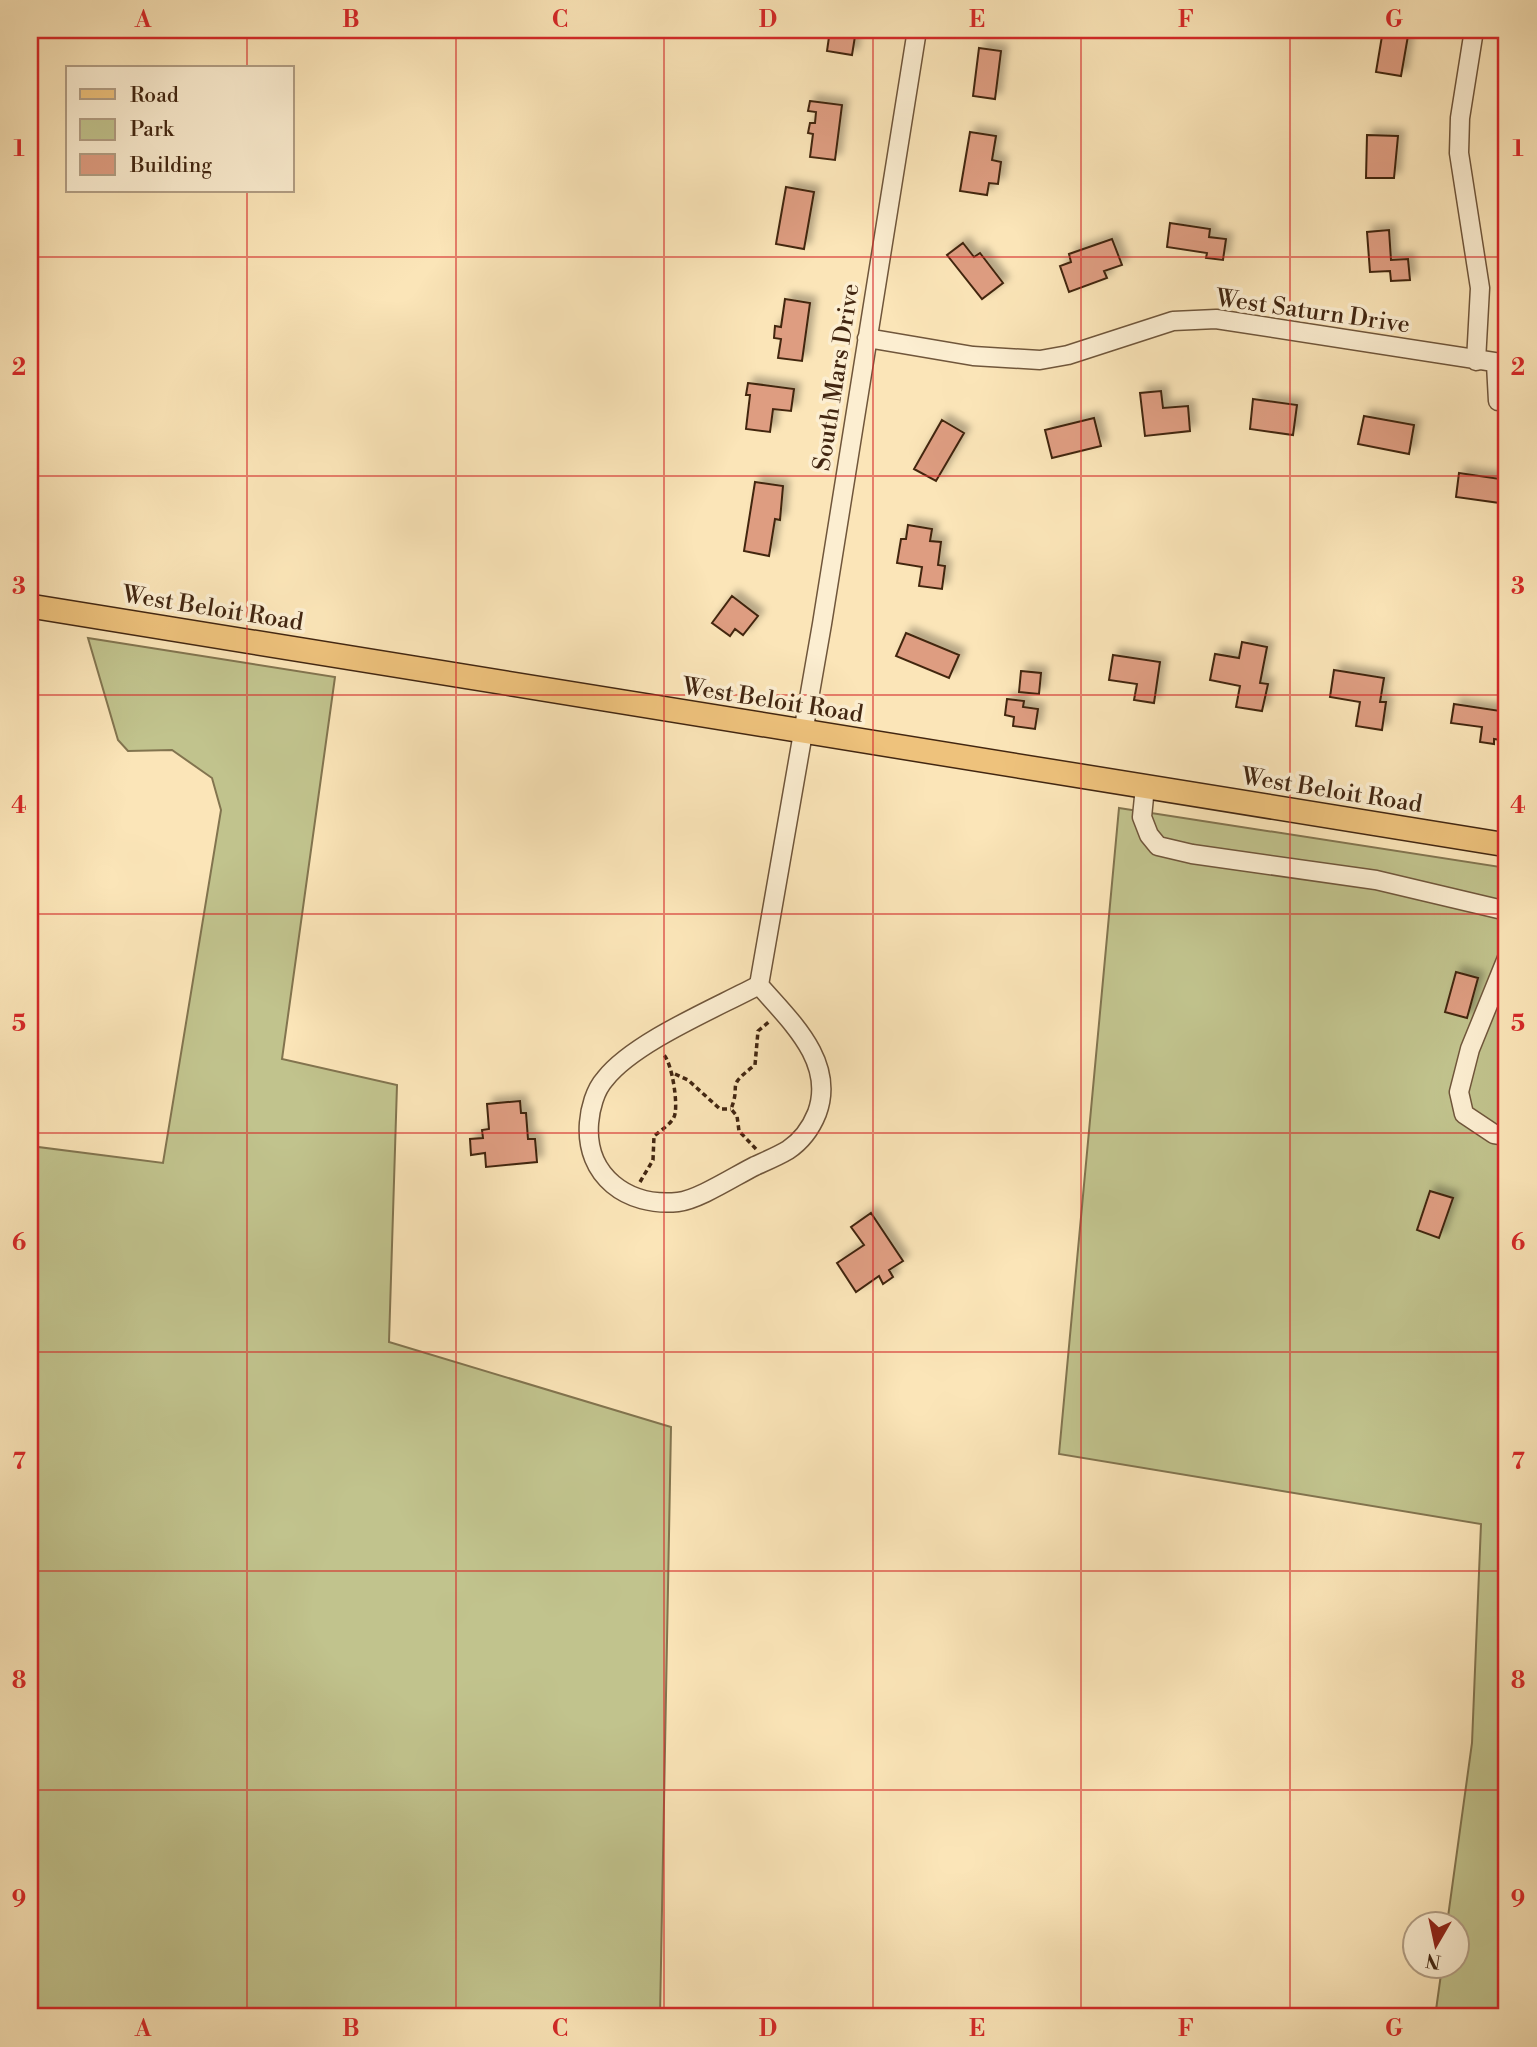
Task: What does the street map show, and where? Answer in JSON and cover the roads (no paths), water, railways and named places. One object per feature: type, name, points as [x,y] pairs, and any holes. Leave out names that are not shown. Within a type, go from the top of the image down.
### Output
[{"type":"main road","name":"West Beloit Road","points":[[30,606],[1507,845]]},
{"type":"street","name":"South Mars Drive","points":[[759,985],[803,732],[917,30]]},
{"type":"street","points":[[1474,30],[1460,118],[1459,153],[1480,288],[1476,361]]},
{"type":"street","name":"West Saturn Drive","points":[[867,338],[973,356],[1040,360],[1068,355],[1173,321],[1216,319],[1502,364]]},
{"type":"street","points":[[1498,401],[1502,364]]},
{"type":"street","points":[[1144,787],[1142,817],[1158,846],[1192,854],[1376,880],[1507,911]]},
{"type":"street","points":[[1507,958],[1470,1049],[1459,1092],[1464,1114],[1494,1134],[1507,1136]]},
{"type":"street","points":[[759,985],[809,1044],[821,1074],[821,1103],[811,1130],[789,1150],[681,1202],[655,1202],[625,1194],[599,1172],[588,1142],[590,1110],[603,1080],[631,1054],[759,985]]}]
